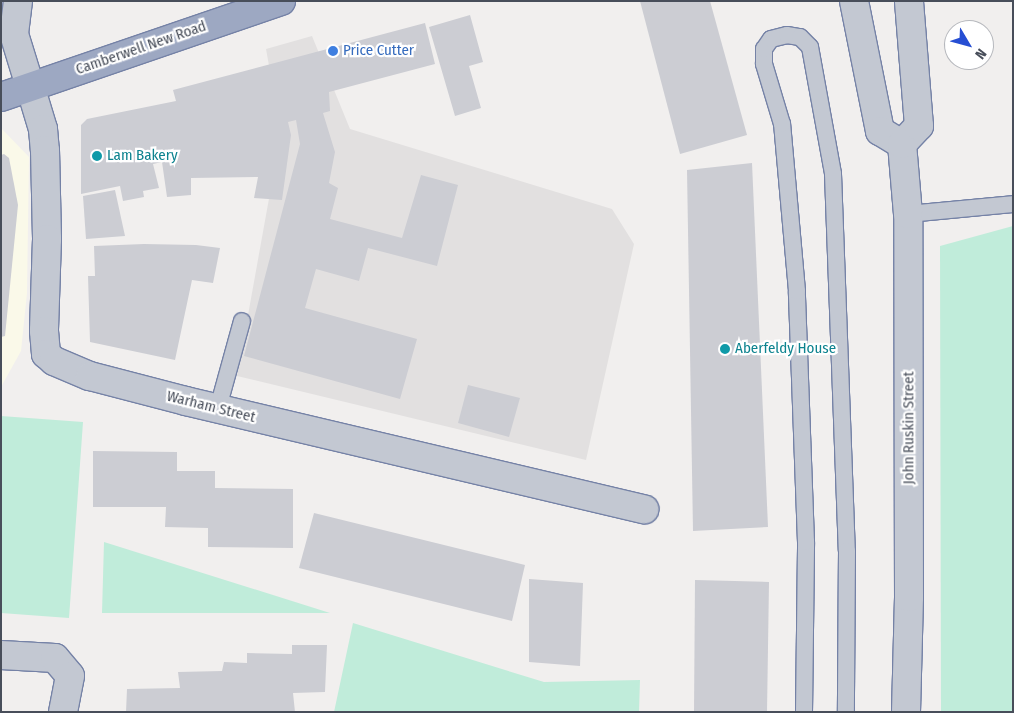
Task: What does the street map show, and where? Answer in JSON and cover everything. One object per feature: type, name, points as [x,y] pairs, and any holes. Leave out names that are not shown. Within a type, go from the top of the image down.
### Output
[{"type":"highway","name":"Camberwell New Road","points":[[1,97],[281,1]]},
{"type":"street","points":[[18,1],[14,34],[30,86]]},
{"type":"street","points":[[854,1],[880,131],[902,144],[919,126],[909,1]]},
{"type":"street","name":"Warham Street","points":[[30,86],[43,129],[46,169],[47,239],[44,331],[46,354],[67,367],[90,376],[644,509]]},
{"type":"street","name":"John Ruskin Street","points":[[902,144],[908,214],[909,597],[906,712]]},
{"type":"street","points":[[1,656],[55,658],[70,676],[63,712]]},
{"type":"lane","points":[[804,712],[806,542],[797,291],[782,124],[764,64],[764,49],[771,39],[787,35],[800,37],[810,47],[832,174],[847,551],[846,712]]},
{"type":"lane","points":[[908,214],[1013,204]]},
{"type":"lane","points":[[218,408],[242,321]]},
{"type":"shaded area","points":[[312,36],[350,129],[612,209],[634,244],[586,460],[237,376],[281,132],[266,49]]},
{"type":"shaded area","points":[[1,128],[29,157],[27,293],[21,351],[1,387]]},
{"type":"green space","points":[[1013,226],[1013,712],[941,712],[940,246]]},
{"type":"green space","points":[[1,416],[83,422],[69,618],[1,613]]},
{"type":"green space","points":[[104,542],[330,613],[102,613]]},
{"type":"green space","points":[[353,623],[544,682],[640,680],[639,712],[334,712]]},
{"type":"building","points":[[640,1],[710,1],[747,135],[680,154]]},
{"type":"building","points":[[470,15],[483,62],[469,66],[481,108],[455,116],[429,27]]},
{"type":"building","points":[[425,23],[435,64],[329,92],[330,111],[323,113],[335,152],[329,183],[338,188],[330,219],[402,238],[421,175],[458,185],[437,266],[368,248],[359,281],[316,269],[305,308],[417,339],[400,399],[244,356],[300,144],[296,120],[288,122],[291,135],[282,200],[254,198],[258,177],[191,178],[191,195],[167,197],[162,162],[153,164],[159,188],[143,191],[144,197],[123,201],[120,186],[81,194],[81,125],[87,119],[176,101],[173,90]]},
{"type":"building","points":[[4,154],[9,158],[18,205],[5,336],[1,337],[1,155]]},
{"type":"building","name":"Aberfeldy House","points":[[752,163],[768,527],[693,531],[687,170]]},
{"type":"building","points":[[115,190],[125,236],[86,239],[83,196]]},
{"type":"building","points":[[144,244],[196,245],[220,248],[213,283],[192,280],[175,360],[90,342],[88,276],[95,276],[94,246]]},
{"type":"building","points":[[468,385],[520,398],[509,437],[458,423]]},
{"type":"building","points":[[93,451],[177,452],[177,471],[215,471],[215,488],[293,489],[293,548],[208,547],[208,528],[165,527],[166,507],[93,507]]},
{"type":"building","points":[[314,513],[525,565],[512,621],[299,568]]},
{"type":"building","points":[[529,579],[583,583],[580,666],[529,662]]},
{"type":"building","points":[[695,580],[769,582],[767,712],[694,712]]},
{"type":"building","points":[[292,645],[327,645],[325,692],[293,693],[295,712],[126,712],[127,689],[180,688],[178,672],[222,671],[224,662],[247,663],[247,653],[292,654]]},
{"type":"place","name":"Price Cutter","points":[[333,51]]},
{"type":"place","name":"Lam Bakery","points":[[97,156]]},
{"type":"place","name":"Aberfeldy House","points":[[725,349]]}]
